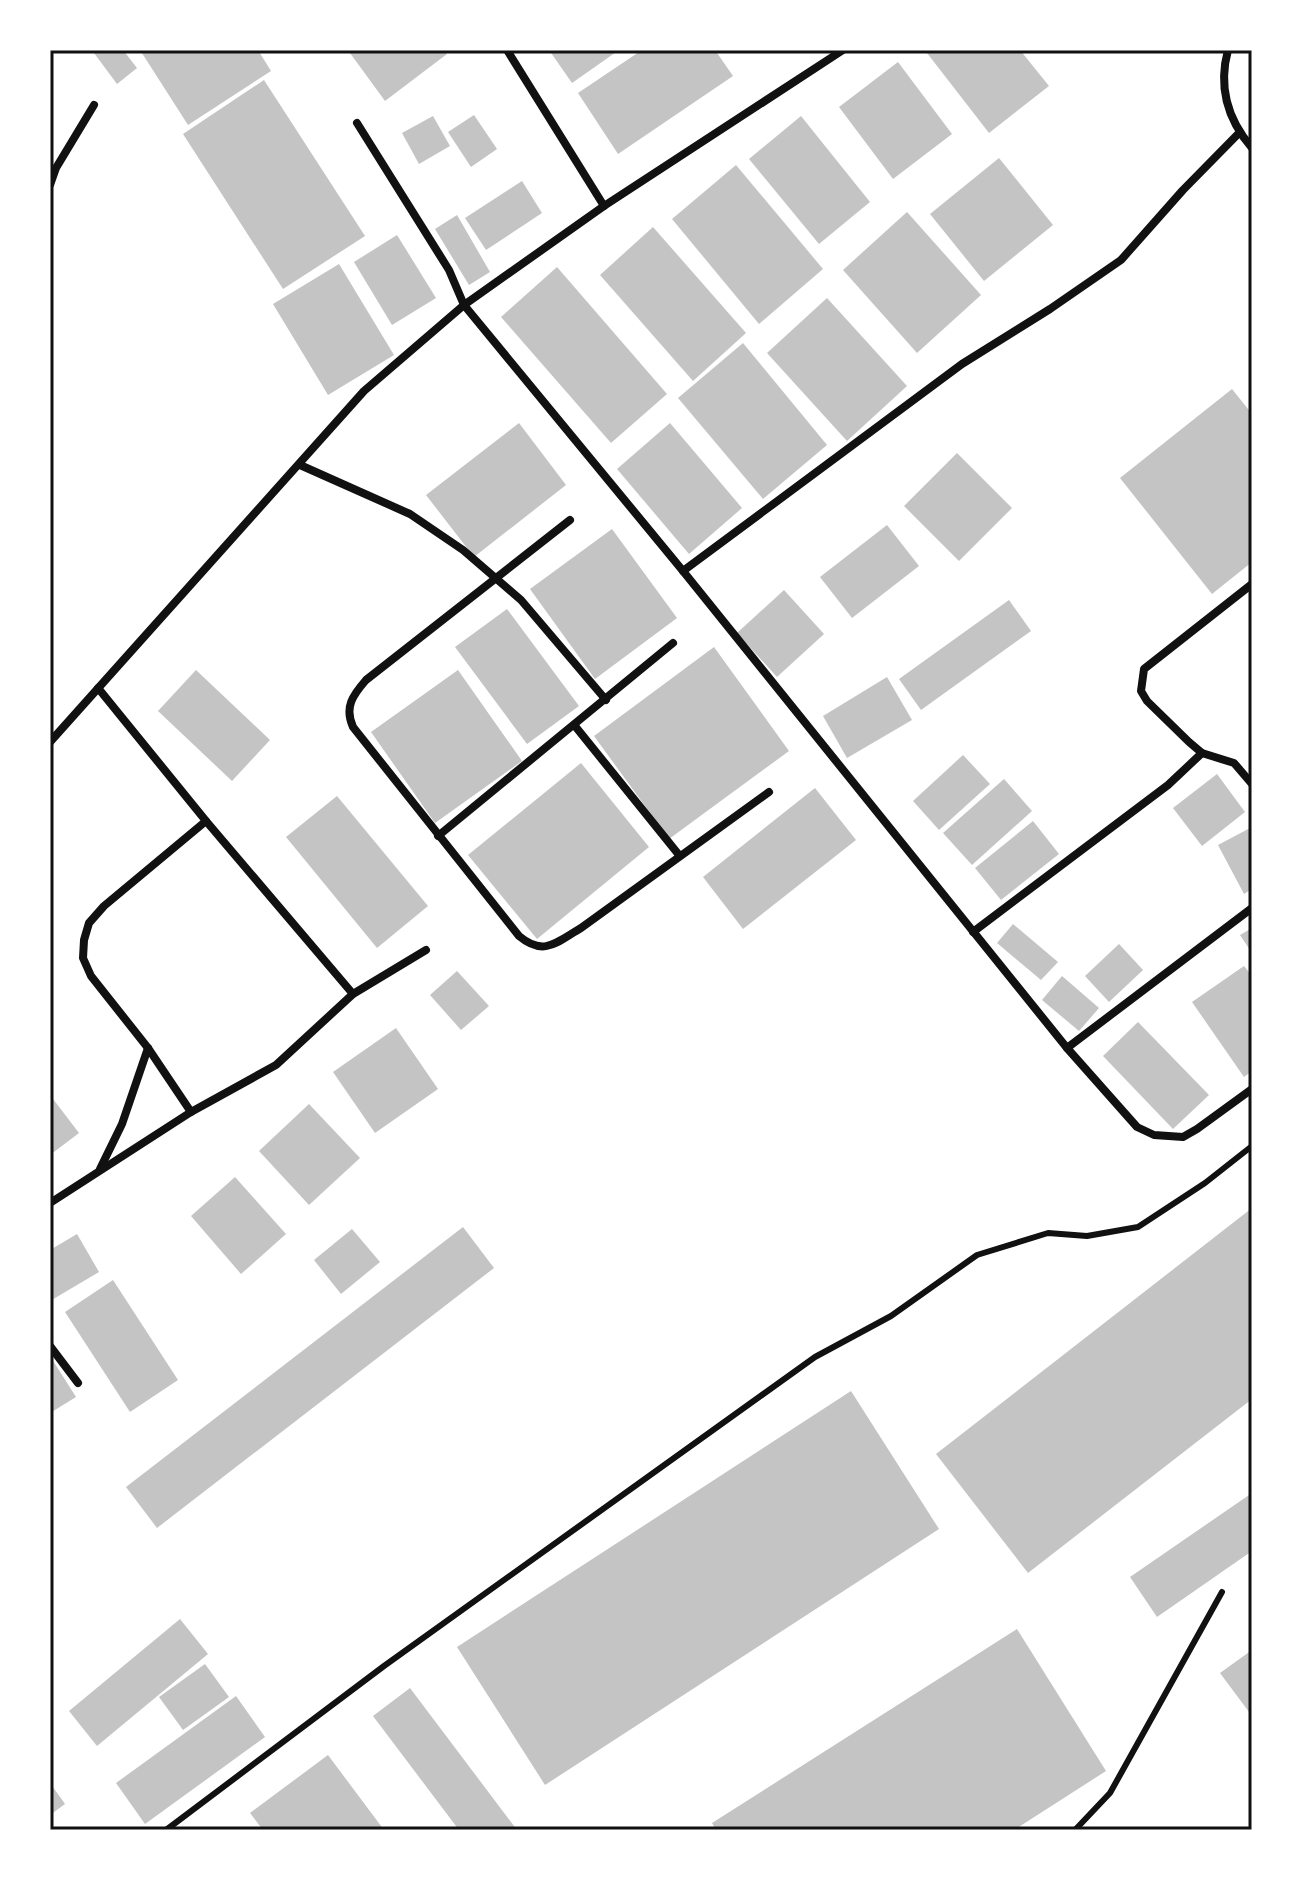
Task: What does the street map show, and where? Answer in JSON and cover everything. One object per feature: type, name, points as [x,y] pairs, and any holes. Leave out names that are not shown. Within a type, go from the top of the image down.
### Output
[{"type":"street","points":[[507,50],[604,206]]},
{"type":"street","points":[[50,742],[364,391],[464,305],[604,206],[843,50]]},
{"type":"street","points":[[1228,50],[1223,84],[1226,105],[1239,133],[1252,148]]},
{"type":"street","points":[[50,185],[56,168],[94,105]]},
{"type":"street","points":[[357,123],[449,270],[464,305],[683,571],[1067,1048],[1137,1127],[1154,1135],[1183,1137],[1252,1089]]},
{"type":"street","points":[[683,571],[962,364],[1121,260],[1239,133]]},
{"type":"street","points":[[300,465],[410,514],[463,550],[521,600],[585,679],[606,700]]},
{"type":"street","points":[[570,520],[366,680],[350,703],[348,715],[353,727],[519,936],[537,947],[550,946],[581,928],[769,792]]},
{"type":"street","points":[[1252,584],[1144,669],[1141,691],[1147,701],[1202,753],[1234,763],[1252,784]]},
{"type":"street","points":[[438,836],[673,643]]},
{"type":"street","points":[[98,688],[353,994]]},
{"type":"street","points":[[575,726],[679,855]]},
{"type":"street","points":[[973,932],[1168,785],[1202,753]]},
{"type":"street","points":[[191,1112],[148,1048],[91,976],[83,958],[89,923],[104,906],[206,821]]},
{"type":"street","points":[[1067,1048],[1252,908]]},
{"type":"street","points":[[50,1203],[191,1112],[276,1065],[353,994],[426,950]]},
{"type":"street","points":[[100,1170],[122,1124],[148,1048]]},
{"type":"street","points":[[50,1346],[78,1383]]},
{"type":"lane","points":[[166,1830],[384,1666],[815,1357],[891,1316],[977,1255],[1048,1233],[1087,1236],[1138,1227],[1205,1183],[1252,1146]]},
{"type":"lane","points":[[1075,1830],[1110,1793],[1222,1592]]},
{"type":"building","points":[[98,50],[123,50],[137,68],[117,84],[94,53]]},
{"type":"building","points":[[140,50],[258,50],[271,71],[188,125]]},
{"type":"building","points":[[354,50],[444,50],[447,54],[385,101],[350,53]]},
{"type":"building","points":[[549,50],[619,50],[572,83]]},
{"type":"building","points":[[642,50],[715,50],[733,76],[618,154],[578,93]]},
{"type":"building","points":[[931,50],[1020,50],[1049,86],[989,133],[927,53]]},
{"type":"building","points":[[898,62],[952,134],[893,179],[839,107]]},
{"type":"building","points":[[264,80],[365,236],[283,289],[183,134]]},
{"type":"building","points":[[474,115],[497,149],[471,167],[448,132]]},
{"type":"building","points":[[433,116],[450,146],[419,164],[402,133]]},
{"type":"building","points":[[801,116],[870,202],[819,244],[749,159]]},
{"type":"building","points":[[999,158],[1053,225],[984,281],[930,214]]},
{"type":"building","points":[[736,165],[823,269],[759,324],[672,219]]},
{"type":"building","points":[[522,181],[542,213],[486,250],[465,218]]},
{"type":"building","points":[[907,212],[981,295],[917,353],[843,270]]},
{"type":"building","points":[[457,215],[490,272],[469,285],[435,229]]},
{"type":"building","points":[[653,227],[746,333],[693,381],[600,275]]},
{"type":"building","points":[[397,235],[436,298],[392,325],[354,262]]},
{"type":"building","points":[[339,264],[394,355],[328,395],[273,304]]},
{"type":"building","points":[[557,267],[667,394],[611,443],[501,317]]},
{"type":"building","points":[[827,298],[907,386],[847,441],[767,353]]},
{"type":"building","points":[[743,343],[827,445],[763,499],[678,398]]},
{"type":"building","points":[[1232,389],[1252,414],[1252,562],[1212,594],[1120,478]]},
{"type":"building","points":[[519,423],[566,485],[474,557],[426,495]]},
{"type":"building","points":[[670,423],[742,508],[689,554],[617,469]]},
{"type":"building","points":[[957,453],[1012,508],[959,561],[904,506]]},
{"type":"building","points":[[887,525],[919,566],[852,618],[820,577]]},
{"type":"building","points":[[612,529],[677,618],[595,679],[530,589]]},
{"type":"building","points":[[784,590],[824,634],[777,677],[737,633]]},
{"type":"building","points":[[1009,600],[1031,631],[921,710],[899,679]]},
{"type":"building","points":[[507,609],[579,706],[527,744],[455,647]]},
{"type":"building","points":[[714,647],[789,751],[669,839],[594,736]]},
{"type":"building","points":[[196,670],[270,740],[232,781],[158,711]]},
{"type":"building","points":[[458,670],[522,761],[435,823],[371,732]]},
{"type":"building","points":[[887,677],[912,720],[847,758],[823,716]]},
{"type":"building","points":[[963,755],[990,784],[939,830],[913,801]]},
{"type":"building","points":[[581,763],[649,847],[537,939],[468,855]]},
{"type":"building","points":[[1217,774],[1245,812],[1202,846],[1173,808]]},
{"type":"building","points":[[1004,779],[1032,811],[972,865],[943,833]]},
{"type":"building","points":[[815,788],[856,840],[743,929],[703,877]]},
{"type":"building","points":[[337,796],[428,906],[377,948],[286,837]]},
{"type":"building","points":[[1033,821],[1059,854],[1001,900],[975,868]]},
{"type":"building","points":[[1252,827],[1252,889],[1244,894],[1218,845]]},
{"type":"building","points":[[1013,924],[1058,962],[1041,980],[997,943]]},
{"type":"building","points":[[1252,928],[1252,953],[1240,935]]},
{"type":"building","points":[[1119,944],[1143,970],[1109,1002],[1085,976]]},
{"type":"building","points":[[1244,966],[1252,976],[1252,1071],[1244,1077],[1192,1002]]},
{"type":"building","points":[[457,971],[489,1006],[461,1030],[430,995]]},
{"type":"building","points":[[1062,976],[1099,1008],[1079,1031],[1042,1000]]},
{"type":"building","points":[[1138,1022],[1209,1095],[1173,1129],[1103,1056]]},
{"type":"building","points":[[396,1028],[438,1089],[375,1133],[333,1072]]},
{"type":"building","points":[[50,1095],[79,1133],[50,1155]]},
{"type":"building","points":[[309,1104],[360,1158],[309,1205],[259,1151]]},
{"type":"building","points":[[235,1177],[286,1234],[241,1274],[191,1216]]},
{"type":"building","points":[[1252,1208],[1252,1399],[1028,1573],[936,1454]]},
{"type":"building","points":[[463,1227],[494,1268],[157,1528],[126,1487]]},
{"type":"building","points":[[352,1229],[380,1262],[341,1294],[314,1260]]},
{"type":"building","points":[[77,1234],[99,1272],[50,1301],[50,1250]]},
{"type":"building","points":[[113,1280],[178,1380],[130,1412],[65,1312]]},
{"type":"building","points":[[50,1356],[76,1397],[50,1413]]},
{"type":"building","points":[[851,1391],[939,1529],[545,1785],[457,1647]]},
{"type":"building","points":[[1252,1493],[1252,1551],[1157,1617],[1130,1577]]},
{"type":"building","points":[[180,1619],[208,1654],[97,1746],[69,1711]]},
{"type":"building","points":[[1017,1629],[1106,1771],[1014,1830],[716,1830],[712,1823]]},
{"type":"building","points":[[1252,1650],[1252,1716],[1220,1673]]},
{"type":"building","points":[[205,1664],[229,1697],[183,1730],[159,1697]]},
{"type":"building","points":[[410,1688],[517,1830],[459,1830],[373,1716]]},
{"type":"building","points":[[236,1696],[265,1737],[145,1824],[116,1783]]},
{"type":"building","points":[[328,1755],[384,1830],[263,1830],[250,1813]]},
{"type":"building","points":[[50,1783],[65,1804],[50,1815]]}]
